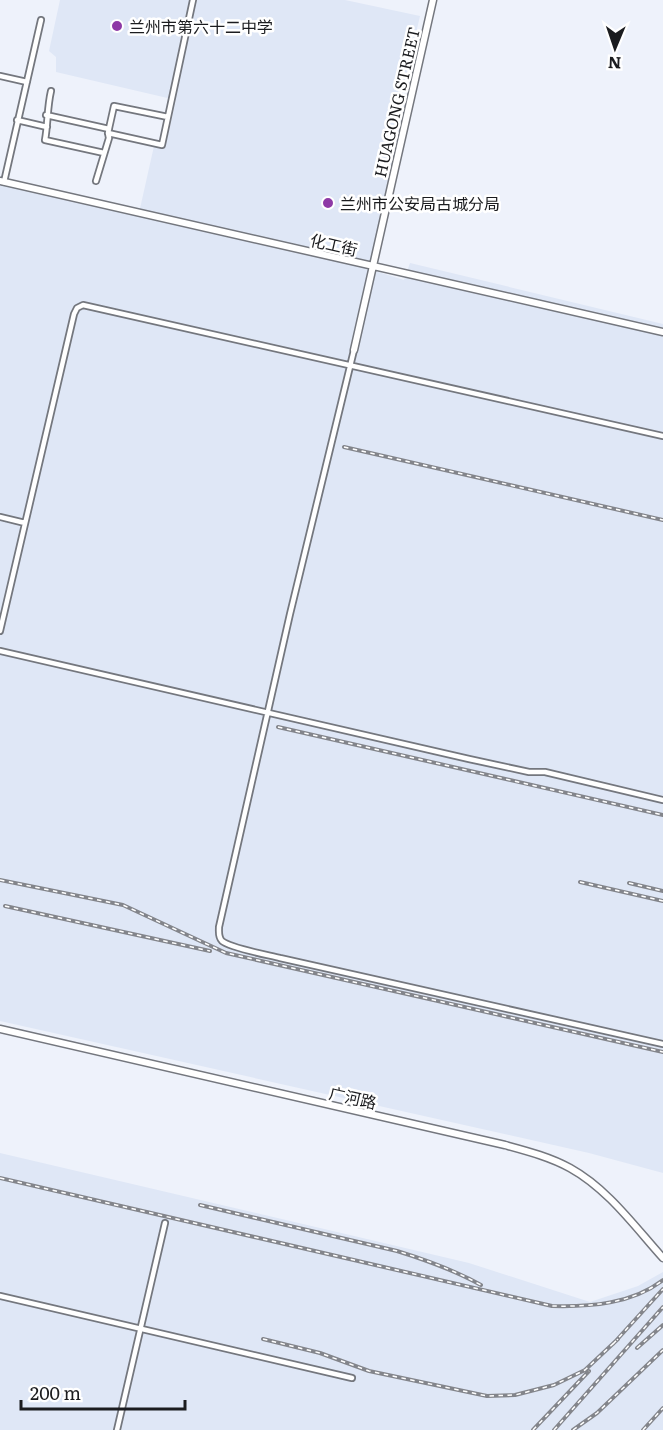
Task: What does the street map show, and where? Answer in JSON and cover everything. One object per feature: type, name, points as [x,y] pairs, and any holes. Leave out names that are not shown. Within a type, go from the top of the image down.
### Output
[{"type":"street","points":[[46,115],[162,145],[193,0]]},
{"type":"street","name":"HUAGONG STREET","points":[[354,350],[433,0]]},
{"type":"street","points":[[2,182],[41,20]]},
{"type":"street","points":[[0,76],[27,82]]},
{"type":"street","points":[[51,92],[46,115],[45,140],[104,153]]},
{"type":"street","points":[[96,181],[109,138],[108,131],[114,106],[168,117]]},
{"type":"street","points":[[17,120],[47,126]]},
{"type":"street","name":"化工街","points":[[2,182],[663,332]]},
{"type":"street","points":[[0,632],[75,310],[80,306],[87,305],[663,436]]},
{"type":"street","points":[[354,350],[267,712],[219,927],[221,940],[230,945],[280,958],[663,1044]]},
{"type":"street","points":[[0,517],[25,523]]},
{"type":"street","points":[[0,651],[469,759],[529,772],[545,772],[663,800]]},
{"type":"street","name":"广河路","points":[[0,1029],[547,1157],[572,1169],[598,1188],[663,1258]]},
{"type":"street","points":[[117,1430],[165,1223]]},
{"type":"street","points":[[0,1296],[351,1378]]},
{"type":"shaded area","points":[[60,0],[345,0],[420,16],[404,84],[373,267],[245,238],[362,267],[404,280],[410,263],[663,324],[663,1173],[589,1153],[0,1021],[0,181],[139,213],[154,146],[165,148],[176,100],[56,72],[56,57],[49,51]]},
{"type":"shaded area","points":[[0,1153],[469,1263],[590,1302],[638,1286],[663,1272],[663,1430],[0,1430]]},
{"type":"railway","points":[[344,447],[663,520]]},
{"type":"railway","points":[[278,727],[663,815]]},
{"type":"railway","points":[[0,880],[123,905],[226,953],[663,1052]]},
{"type":"railway","points":[[580,882],[663,901]]},
{"type":"railway","points":[[629,883],[663,891]]},
{"type":"railway","points":[[5,906],[210,951]]},
{"type":"railway","points":[[0,1178],[552,1306],[596,1305],[624,1299],[651,1288],[663,1280]]},
{"type":"railway","points":[[200,1205],[397,1251],[440,1266],[481,1285]]},
{"type":"railway","points":[[613,1344],[663,1289]]},
{"type":"railway","points":[[554,1430],[663,1307]]},
{"type":"railway","points":[[637,1348],[663,1325]]},
{"type":"railway","points":[[263,1339],[320,1353],[369,1371],[487,1396],[515,1395],[554,1385],[585,1370],[618,1339]]},
{"type":"railway","points":[[573,1430],[597,1413],[663,1350]]},
{"type":"railway","points":[[533,1430],[589,1371]]},
{"type":"railway","points":[[643,1430],[663,1408]]},
{"type":"place","name":"兰州市第六十二中学","points":[[117,26]]},
{"type":"place","name":"兰州市公安局古城分局","points":[[328,203]]}]
